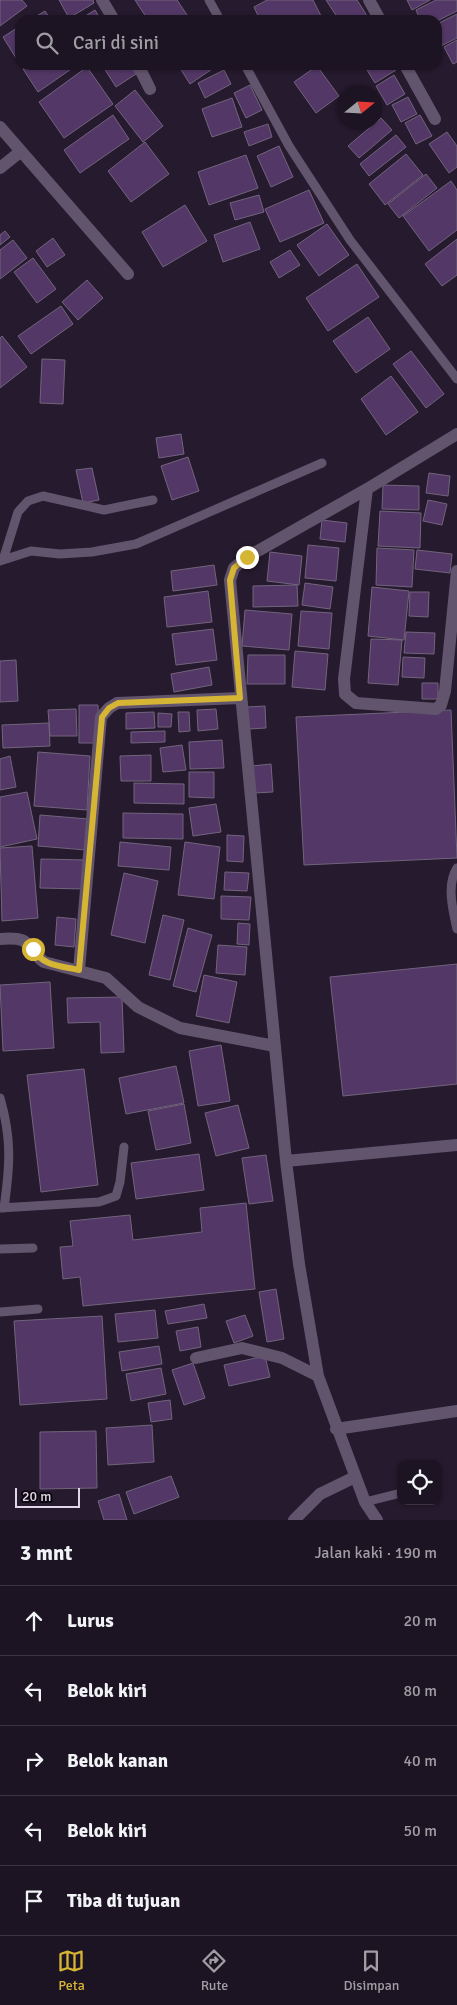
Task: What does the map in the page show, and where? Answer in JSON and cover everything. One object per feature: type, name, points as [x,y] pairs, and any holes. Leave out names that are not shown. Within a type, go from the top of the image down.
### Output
[{"type":"street","points":[[102,0],[111,15]]},
{"type":"street","points":[[369,0],[377,15]]},
{"type":"street","points":[[140,70],[150,89]]},
{"type":"street","points":[[408,70],[435,119]]},
{"type":"street","points":[[0,128],[128,274]]},
{"type":"street","points":[[0,168],[20,152]]},
{"type":"street","points":[[377,1520],[365,1502],[336,1429],[318,1376],[299,1264],[286,1161],[230,580],[234,568],[247,557],[367,489],[457,434]]},
{"type":"street","points":[[367,489],[344,679],[345,694],[356,703],[436,709],[441,705],[445,691],[457,571]]},
{"type":"street","points":[[79,970],[102,717],[109,708],[118,703],[240,698]]},
{"type":"street","points":[[0,939],[20,939],[28,943],[37,957],[44,962],[106,978],[138,1007],[180,1028],[275,1046]]},
{"type":"street","points":[[286,1161],[457,1145]]},
{"type":"street","points":[[196,1358],[242,1348],[282,1358],[318,1376]]},
{"type":"street","points":[[336,1429],[457,1411]]},
{"type":"street","points":[[294,1520],[320,1494],[355,1477]]},
{"type":"lane","points":[[209,0],[217,15]]},
{"type":"lane","points":[[248,70],[289,146],[335,218],[457,379]]},
{"type":"lane","points":[[1,560],[31,551],[60,554],[92,552],[136,544],[322,463]]},
{"type":"lane","points":[[1,560],[18,512],[28,501],[43,496],[104,510],[153,500]]},
{"type":"lane","points":[[457,868],[453,875],[452,906],[457,929]]},
{"type":"lane","points":[[0,1098],[8,1125],[8,1178],[2,1208],[99,1202],[116,1196],[120,1182],[124,1146]]},
{"type":"lane","points":[[0,1249],[33,1248]]},
{"type":"lane","points":[[0,1312],[38,1309]]},
{"type":"lane","points":[[365,1502],[397,1494]]},
{"type":"building","points":[[0,0],[22,0],[27,6],[0,26]]},
{"type":"building","points":[[59,0],[93,0],[94,3],[74,15],[67,15]]},
{"type":"building","points":[[135,0],[177,0],[187,15],[145,15]]},
{"type":"building","points":[[267,0],[313,0],[320,15],[258,15],[254,7]]},
{"type":"building","points":[[326,0],[357,0],[366,15],[336,15]]},
{"type":"building","points":[[407,0],[430,0],[412,10]]},
{"type":"building","points":[[436,0],[457,0],[457,11],[442,18],[442,15],[418,15],[416,10]]},
{"type":"building","points":[[95,10],[98,15],[87,15]]},
{"type":"building","points":[[45,11],[48,15],[38,15]]},
{"type":"building","points":[[457,14],[457,38],[442,46],[442,22]]},
{"type":"building","points":[[15,29],[15,56],[3,37]]},
{"type":"building","points":[[457,40],[457,62],[453,64],[444,47]]},
{"type":"building","points":[[24,70],[70,70],[38,92]]},
{"type":"building","points":[[83,70],[89,70],[113,104],[64,138],[39,102]]},
{"type":"building","points":[[105,70],[133,70],[136,74],[116,87]]},
{"type":"building","points":[[181,70],[211,70],[190,84]]},
{"type":"building","points":[[224,70],[231,84],[205,98],[198,83]]},
{"type":"building","points":[[311,70],[320,70],[337,93],[337,97],[316,113],[294,82]]},
{"type":"building","points":[[367,70],[396,70],[375,83]]},
{"type":"building","points":[[394,75],[405,94],[387,105],[382,96],[382,85],[378,85]]},
{"type":"building","points":[[250,85],[262,110],[246,118],[234,93]]},
{"type":"building","points":[[135,90],[163,126],[143,142],[115,106]]},
{"type":"building","points":[[408,97],[417,114],[401,122],[392,105]]},
{"type":"building","points":[[232,98],[242,127],[212,137],[202,109]]},
{"type":"building","points":[[113,115],[129,139],[80,173],[64,150]]},
{"type":"building","points":[[420,115],[432,136],[416,144],[405,123]]},
{"type":"building","points":[[382,119],[392,130],[359,158],[348,146],[367,130],[382,130]]},
{"type":"building","points":[[268,124],[272,137],[249,146],[244,132]]},
{"type":"building","points":[[447,132],[457,146],[457,167],[449,173],[429,144]]},
{"type":"building","points":[[396,135],[406,147],[369,176],[360,164]]},
{"type":"building","points":[[145,142],[169,174],[131,202],[108,171]]},
{"type":"building","points":[[279,146],[293,177],[271,187],[257,156]]},
{"type":"building","points":[[406,154],[423,175],[385,205],[369,184]]},
{"type":"building","points":[[246,155],[258,188],[209,205],[198,172]]},
{"type":"building","points":[[426,174],[437,188],[399,218],[388,204]]},
{"type":"building","points":[[451,181],[457,190],[457,230],[429,251],[403,216]]},
{"type":"building","points":[[309,190],[324,223],[280,242],[265,209]]},
{"type":"building","points":[[259,195],[264,212],[235,220],[230,203]]},
{"type":"building","points":[[185,205],[207,241],[163,267],[142,232]]},
{"type":"building","points":[[250,222],[260,249],[223,262],[214,235]]},
{"type":"building","points":[[327,224],[349,255],[319,276],[297,245]]},
{"type":"building","points":[[5,231],[10,237],[0,245],[0,235]]},
{"type":"building","points":[[53,238],[65,255],[47,267],[36,251]]},
{"type":"building","points":[[457,239],[457,275],[442,286],[425,264]]},
{"type":"building","points":[[13,240],[27,258],[0,279],[0,250]]},
{"type":"building","points":[[290,250],[300,265],[279,278],[270,262]]},
{"type":"building","points":[[33,258],[56,289],[37,303],[14,272]]},
{"type":"building","points":[[357,264],[379,297],[328,331],[306,298]]},
{"type":"building","points":[[87,280],[103,298],[78,320],[62,302]]},
{"type":"building","points":[[61,306],[73,324],[31,354],[18,336]]},
{"type":"building","points":[[368,317],[390,349],[356,373],[333,341]]},
{"type":"building","points":[[2,336],[27,367],[0,388],[0,338]]},
{"type":"building","points":[[411,351],[444,394],[426,408],[393,364]]},
{"type":"building","points":[[42,359],[65,360],[63,404],[40,403]]},
{"type":"building","points":[[391,376],[418,412],[386,435],[361,399]]},
{"type":"building","points":[[181,434],[184,454],[159,458],[156,438]]},
{"type":"building","points":[[188,457],[199,491],[172,500],[161,466]]},
{"type":"building","points":[[92,468],[99,500],[83,503],[76,470]]},
{"type":"building","points":[[429,473],[450,476],[448,496],[426,493]]},
{"type":"building","points":[[383,485],[419,486],[419,510],[382,509]]},
{"type":"building","points":[[428,500],[447,504],[442,525],[423,521]]},
{"type":"building","points":[[380,511],[421,513],[420,548],[378,546]]},
{"type":"building","points":[[322,520],[347,523],[345,542],[320,539]]},
{"type":"building","points":[[308,545],[339,548],[336,581],[305,578]]},
{"type":"building","points":[[377,548],[414,550],[412,587],[376,585]]},
{"type":"building","points":[[417,550],[452,554],[450,573],[415,569]]},
{"type":"building","points":[[270,552],[302,556],[299,585],[267,581]]},
{"type":"building","points":[[214,565],[217,585],[173,591],[171,571]]},
{"type":"building","points":[[305,583],[333,587],[330,609],[302,605]]},
{"type":"building","points":[[297,585],[298,606],[253,607],[253,586]]},
{"type":"building","points":[[372,587],[409,591],[404,640],[368,636]]},
{"type":"building","points":[[208,591],[212,622],[167,627],[164,597]]},
{"type":"building","points":[[410,592],[429,592],[428,617],[409,616]]},
{"type":"building","points":[[245,610],[292,614],[289,650],[242,646]]},
{"type":"building","points":[[301,611],[332,613],[329,649],[298,646]]},
{"type":"building","points":[[213,629],[217,660],[176,665],[172,634]]},
{"type":"building","points":[[406,632],[435,633],[434,654],[404,653]]},
{"type":"building","points":[[371,639],[402,640],[398,685],[368,683]]},
{"type":"building","points":[[295,651],[328,654],[325,690],[292,687]]},
{"type":"building","points":[[248,655],[285,655],[285,684],[247,684]]},
{"type":"building","points":[[403,657],[425,658],[424,678],[402,677]]},
{"type":"building","points":[[16,660],[18,701],[0,702],[0,661]]},
{"type":"building","points":[[209,667],[212,685],[174,692],[171,674]]},
{"type":"building","points":[[422,683],[438,683],[438,699],[422,699]]},
{"type":"building","points":[[79,705],[98,705],[99,743],[79,743]]},
{"type":"building","points":[[265,706],[266,728],[249,729],[247,707]]},
{"type":"building","points":[[76,709],[77,736],[50,736],[48,710]]},
{"type":"building","points":[[216,709],[218,729],[198,731],[197,710]]},
{"type":"building","points":[[451,710],[457,858],[304,865],[296,717]]},
{"type":"building","points":[[154,712],[155,728],[126,729],[126,713]]},
{"type":"building","points":[[178,712],[189,712],[190,731],[179,732]]},
{"type":"building","points":[[158,713],[172,714],[171,727],[158,727]]},
{"type":"building","points":[[49,723],[50,746],[3,748],[2,725]]},
{"type":"building","points":[[165,731],[165,742],[131,743],[131,732]]},
{"type":"building","points":[[222,740],[224,768],[190,769],[189,742]]},
{"type":"building","points":[[182,745],[186,770],[163,772],[160,748]]},
{"type":"building","points":[[38,752],[90,756],[87,810],[34,806]]},
{"type":"building","points":[[151,755],[151,781],[121,781],[120,756]]},
{"type":"building","points":[[10,756],[16,787],[0,790],[0,759]]},
{"type":"building","points":[[271,764],[273,792],[254,793],[252,766]]},
{"type":"building","points":[[189,772],[214,772],[214,798],[189,797]]},
{"type":"building","points":[[134,783],[184,784],[184,804],[134,803]]},
{"type":"building","points":[[27,792],[37,839],[0,847],[0,797]]},
{"type":"building","points":[[216,804],[221,832],[193,836],[189,808]]},
{"type":"building","points":[[123,813],[183,814],[183,839],[123,838]]},
{"type":"building","points":[[40,815],[88,819],[86,850],[38,846]]},
{"type":"building","points":[[227,835],[244,836],[243,862],[227,861]]},
{"type":"building","points":[[120,842],[171,847],[169,870],[118,866]]},
{"type":"building","points":[[185,842],[220,847],[214,899],[178,895]]},
{"type":"building","points":[[32,846],[38,918],[2,921],[0,848]]},
{"type":"building","points":[[41,859],[87,860],[85,889],[40,888]]},
{"type":"building","points":[[225,872],[249,873],[247,891],[224,890]]},
{"type":"building","points":[[124,873],[158,881],[145,943],[111,935]]},
{"type":"building","points":[[221,896],[251,897],[249,920],[221,919]]},
{"type":"building","points":[[163,915],[184,920],[170,980],[149,975]]},
{"type":"building","points":[[57,917],[76,919],[74,947],[55,945]]},
{"type":"building","points":[[238,923],[250,924],[249,945],[237,944]]},
{"type":"building","points":[[188,928],[212,935],[196,992],[173,986]]},
{"type":"building","points":[[218,945],[247,947],[245,975],[216,973]]},
{"type":"building","points":[[457,964],[457,1084],[343,1096],[330,977]]},
{"type":"building","points":[[204,975],[237,982],[229,1023],[196,1016]]},
{"type":"building","points":[[50,982],[54,1048],[3,1051],[0,985]]},
{"type":"building","points":[[122,997],[124,1052],[101,1053],[100,1022],[68,1023],[67,998]]},
{"type":"building","points":[[221,1045],[230,1101],[198,1106],[189,1051]]},
{"type":"building","points":[[176,1066],[184,1103],[126,1114],[119,1078]]},
{"type":"building","points":[[84,1069],[98,1185],[41,1192],[27,1075]]},
{"type":"building","points":[[184,1104],[191,1143],[156,1150],[148,1111]]},
{"type":"building","points":[[238,1105],[249,1148],[216,1156],[205,1113]]},
{"type":"building","points":[[199,1154],[204,1190],[136,1199],[131,1163]]},
{"type":"building","points":[[266,1155],[273,1201],[249,1204],[242,1158]]},
{"type":"building","points":[[246,1203],[255,1289],[83,1306],[80,1277],[63,1279],[60,1247],[73,1246],[70,1221],[130,1215],[133,1240],[202,1232],[200,1208]]},
{"type":"building","points":[[276,1289],[284,1339],[267,1342],[259,1292]]},
{"type":"building","points":[[204,1304],[207,1318],[168,1324],[165,1311]]},
{"type":"building","points":[[155,1310],[158,1338],[118,1342],[115,1314]]},
{"type":"building","points":[[245,1315],[253,1336],[234,1343],[226,1321]]},
{"type":"building","points":[[102,1316],[107,1399],[20,1405],[14,1321]]},
{"type":"building","points":[[198,1327],[201,1347],[180,1351],[176,1331]]},
{"type":"building","points":[[159,1346],[162,1364],[122,1371],[119,1352]]},
{"type":"building","points":[[265,1356],[270,1377],[229,1386],[224,1365]]},
{"type":"building","points":[[193,1363],[205,1398],[184,1405],[172,1370]]},
{"type":"building","points":[[161,1368],[166,1394],[131,1401],[126,1374]]},
{"type":"building","points":[[170,1400],[172,1419],[151,1422],[148,1403]]},
{"type":"building","points":[[152,1425],[154,1462],[108,1465],[106,1428]]},
{"type":"building","points":[[96,1431],[97,1488],[40,1489],[40,1432]]},
{"type":"building","points":[[171,1476],[179,1497],[134,1514],[126,1492]]},
{"type":"building","points":[[119,1494],[127,1520],[104,1520],[98,1501]]},
{"type":"route","points":[[33,949],[37,957],[44,962],[79,970],[102,717],[109,708],[118,703],[240,698],[230,580],[234,568],[247,557]]}]
